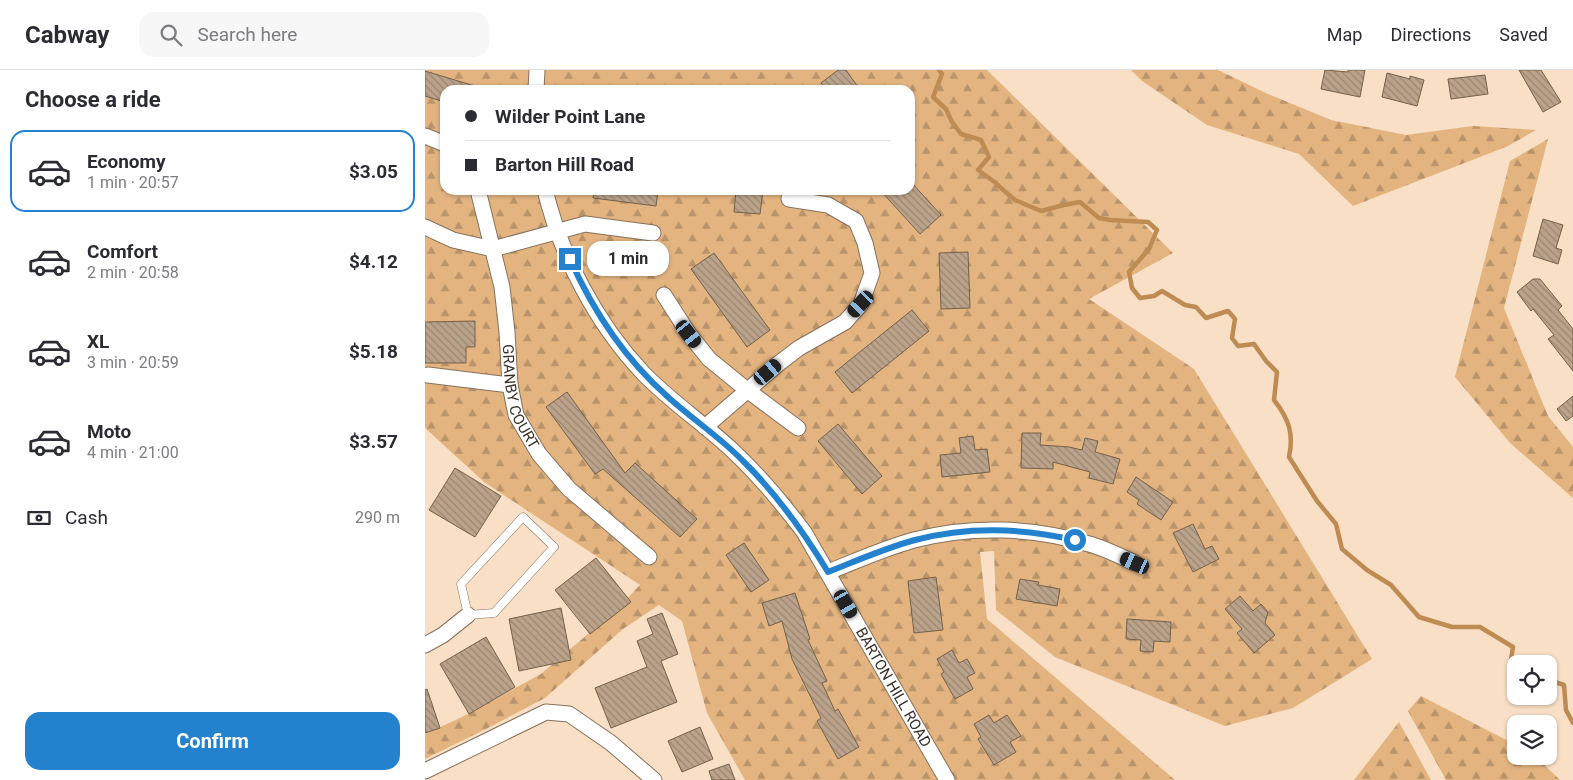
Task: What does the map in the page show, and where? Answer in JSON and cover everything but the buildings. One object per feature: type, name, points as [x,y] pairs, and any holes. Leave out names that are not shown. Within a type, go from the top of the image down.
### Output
[{"type":"street","points":[[536,85],[537,70]]},
{"type":"street","points":[[425,136],[440,142]]},
{"type":"street","name":"GRANBY COURT","points":[[479,195],[502,287],[507,332],[509,385],[516,415],[539,454],[569,489],[649,557]]},
{"type":"street","name":"BARTON HILL ROAD","points":[[547,195],[577,276],[599,315],[621,347],[642,372],[668,397],[737,454],[775,495],[804,532],[947,780]]},
{"type":"street","points":[[705,427],[799,348],[845,322],[861,304],[872,273],[865,243],[856,221],[828,205],[789,199],[789,195]]},
{"type":"street","points":[[425,227],[453,240],[493,249],[585,224],[653,233]]},
{"type":"street","points":[[664,295],[689,334],[709,359],[798,428]]},
{"type":"street","points":[[428,375],[509,385]]},
{"type":"street","points":[[828,572],[913,540],[942,534],[978,530],[1015,530],[1047,534],[1089,544],[1135,563]]},
{"type":"street","points":[[425,645],[443,635],[468,615]]},
{"type":"street","points":[[425,771],[545,712],[569,714],[611,743],[654,780]]},
{"type":"lane","points":[[523,518],[554,547],[494,613],[468,615],[461,584],[523,518]]},
{"type":"green space","points":[[425,70],[987,70],[1173,253],[1089,299],[1194,369],[1372,659],[1293,708],[1225,726],[1055,657],[996,610],[994,551],[980,552],[987,619],[1175,780],[745,780],[707,713],[682,621],[659,605],[623,629],[545,698],[425,759],[425,734],[462,717],[541,674],[615,611],[640,585],[484,482],[425,428]]},
{"type":"green space","points":[[1131,70],[1218,70],[1268,94],[1331,120],[1406,135],[1473,126],[1536,130],[1506,147],[1353,206],[1299,154],[1207,125],[1142,81]]},
{"type":"green space","points":[[1548,139],[1504,308],[1548,416],[1573,447],[1573,498],[1510,443],[1455,377],[1510,161]]},
{"type":"green space","points":[[1421,696],[1507,740],[1507,765],[1544,765],[1560,780],[1446,780],[1408,711]]},
{"type":"green space","points":[[1399,722],[1431,780],[1354,780]]},
{"type":"waterway","points":[[939,70],[942,74],[933,97],[946,109],[952,122],[961,134],[981,140],[989,157],[978,170],[1015,200],[1041,211],[1080,202],[1099,218],[1148,222],[1157,230],[1149,249],[1129,272],[1132,288],[1140,298],[1154,296],[1162,291],[1185,305],[1196,307],[1206,318],[1228,311],[1235,319],[1232,338],[1238,346],[1254,344],[1266,361],[1277,372],[1274,400],[1287,420],[1289,427],[1291,441],[1289,457],[1317,501],[1336,524],[1342,549],[1367,570],[1391,585],[1419,617],[1452,627],[1480,627],[1513,647],[1512,655]]},
{"type":"waterway","points":[[1557,683],[1564,685],[1566,710],[1573,723]]},
{"type":"route","points":[[570,259],[577,276],[599,315],[621,347],[642,372],[668,397],[743,460],[775,495],[804,532],[828,572],[913,540],[942,534],[978,530],[1015,530],[1075,540]]}]
